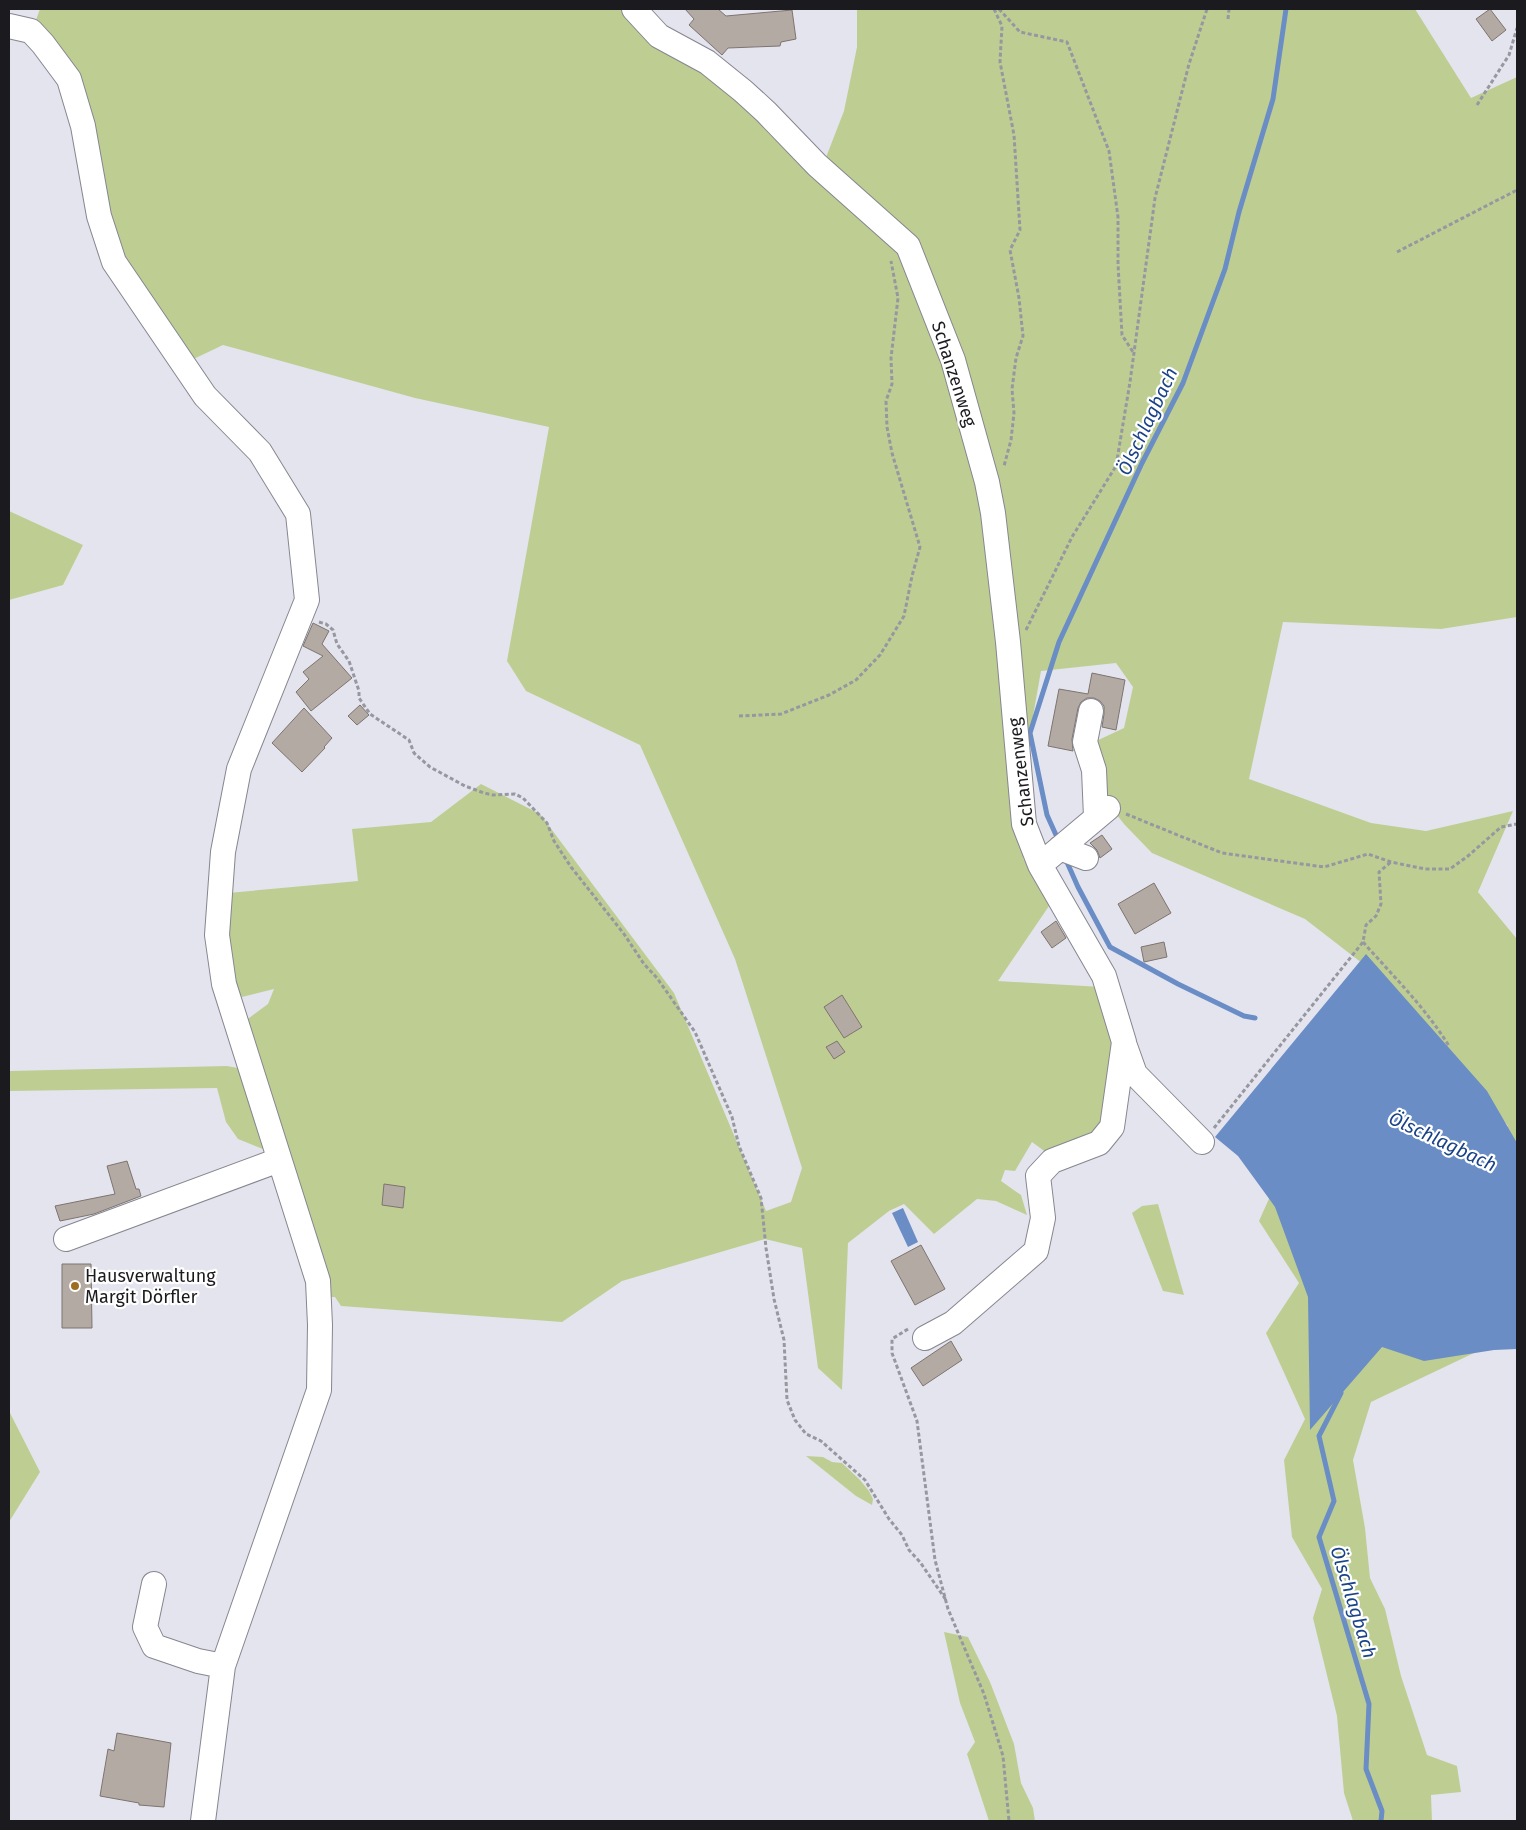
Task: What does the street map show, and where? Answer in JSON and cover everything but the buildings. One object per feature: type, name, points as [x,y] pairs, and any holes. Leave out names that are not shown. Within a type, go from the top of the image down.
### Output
[{"type":"street","name":"Schanzenweg","points":[[634,9],[658,36],[707,62],[743,91],[766,112],[817,166],[908,246],[954,360],[987,482],[1007,633],[1024,824],[1040,865],[1104,976],[1135,1074],[1202,1142]]},
{"type":"street","points":[[9,26],[30,31],[43,44],[70,79],[82,126],[99,216],[114,262],[205,396],[260,452],[298,514],[307,600],[239,769],[223,852],[218,935],[224,984],[318,1281],[320,1325],[319,1390],[223,1666],[203,1821]]},
{"type":"street","points":[[1040,865],[1103,812],[1094,770],[1085,742],[1091,711]]},
{"type":"street","points":[[1060,848],[1086,858]]},
{"type":"street","points":[[925,1338],[953,1323],[1036,1251],[1043,1218],[1038,1176],[1052,1161],[1099,1143],[1112,1127],[1124,1042]]},
{"type":"street","points":[[66,1239],[279,1160]]},
{"type":"street","points":[[154,1584],[145,1627],[154,1646],[198,1661],[223,1666]]},
{"type":"path","points":[[987,482],[1002,477],[1011,440],[1014,413],[1012,389],[1016,358],[1023,336],[1019,298],[1010,250],[1020,230],[1014,135],[1000,62],[1002,26],[994,9]]},
{"type":"path","points":[[999,9],[1020,32],[1067,42],[1088,94],[1109,151],[1118,217],[1118,264],[1122,335],[1134,353]]},
{"type":"path","points":[[1023,636],[1072,537],[1116,466],[1134,353],[1155,198],[1189,64],[1207,9]]},
{"type":"path","points":[[1228,19],[1229,9]]},
{"type":"path","points":[[1477,104],[1509,55],[1517,28]]},
{"type":"path","points":[[1397,252],[1517,190]]},
{"type":"path","points":[[739,716],[781,714],[829,695],[856,680],[880,655],[904,616],[920,547],[892,453],[887,418],[886,401],[892,384],[891,358],[898,298],[891,261],[898,239]]},
{"type":"path","points":[[302,614],[326,624],[332,630],[337,644],[349,661],[359,691],[359,698],[365,709],[380,722],[409,740],[414,753],[430,767],[465,786],[493,795],[515,794],[523,798],[547,823],[554,841],[571,867],[624,934],[695,1032],[732,1117],[739,1146],[761,1198],[766,1248],[784,1340],[787,1400],[795,1420],[806,1434],[821,1441],[865,1480],[889,1519],[902,1535],[909,1550],[920,1562],[946,1600]]},
{"type":"path","points":[[1103,812],[1157,828],[1222,853],[1324,867],[1368,854],[1391,862],[1425,869],[1450,869],[1502,827],[1517,824]]},
{"type":"path","points":[[1202,1142],[1242,1096],[1363,942],[1366,925],[1376,916],[1381,904],[1379,872],[1391,862]]},
{"type":"path","points":[[1363,942],[1416,1000],[1438,1028],[1449,1046]]},
{"type":"path","points":[[925,1338],[913,1326],[892,1339],[892,1353],[917,1421],[935,1560],[948,1609],[984,1694],[1003,1756],[1009,1821]]},
{"type":"green space","points":[[40,9],[630,9],[706,64],[823,165],[844,111],[857,47],[857,9],[1415,9],[1471,98],[1517,77],[1517,617],[1441,629],[1283,622],[1249,779],[1371,823],[1426,831],[1513,811],[1478,892],[1517,939],[1517,1344],[1495,1343],[1371,1402],[1353,1460],[1365,1528],[1370,1578],[1385,1609],[1401,1676],[1427,1755],[1457,1766],[1461,1792],[1431,1795],[1432,1821],[1353,1821],[1344,1793],[1337,1716],[1313,1618],[1322,1589],[1292,1537],[1284,1460],[1305,1419],[1266,1333],[1299,1283],[1259,1221],[1272,1192],[1508,1126],[1389,984],[1305,919],[1152,853],[1124,824],[1103,797],[1094,742],[1124,728],[1133,687],[1116,663],[1041,671],[1030,733],[1023,858],[1049,906],[998,981],[1102,987],[1119,1053],[1104,1121],[1090,1138],[1047,1153],[1032,1142],[1015,1171],[1005,1170],[1001,1181],[1021,1195],[1027,1215],[996,1201],[977,1199],[934,1234],[904,1204],[889,1211],[848,1243],[842,1390],[818,1368],[802,1248],[765,1239],[622,1281],[562,1322],[341,1306],[335,1297],[328,1297],[245,1021],[268,1004],[274,989],[242,997],[232,985],[226,937],[228,893],[358,881],[352,829],[431,822],[481,784],[540,814],[674,993],[766,1211],[791,1202],[802,1168],[735,959],[640,745],[526,691],[507,661],[549,427],[415,398],[223,345],[181,365],[113,262],[83,126],[32,31]]},
{"type":"green space","points":[[9,511],[83,545],[63,585],[9,600]]},
{"type":"green space","points":[[227,1066],[243,1069],[268,1151],[238,1139],[226,1122],[217,1088],[9,1091],[9,1071]]},
{"type":"green space","points":[[1158,1204],[1184,1295],[1163,1291],[1132,1213],[1142,1206]]},
{"type":"green space","points":[[9,1411],[40,1472],[9,1522]]},
{"type":"green space","points":[[806,1456],[823,1457],[832,1462],[842,1463],[869,1491],[873,1499],[872,1505],[856,1496]]},
{"type":"green space","points":[[944,1632],[968,1637],[990,1682],[1014,1744],[1021,1783],[1033,1808],[1035,1821],[989,1821],[967,1754],[975,1742],[960,1703]]},
{"type":"water","points":[[1366,954],[1487,1091],[1517,1143],[1517,1349],[1494,1350],[1424,1361],[1382,1347],[1310,1430],[1308,1297],[1275,1207],[1238,1156],[1215,1137]]},
{"type":"water","points":[[903,1208],[918,1242],[908,1247],[892,1213]]},
{"type":"waterway","name":"Ölschlagbach","points":[[1056,835],[1047,815],[1030,733],[1059,642],[1142,463],[1183,383],[1225,269],[1239,212],[1273,99],[1286,9]]},
{"type":"waterway","name":"Ölschlagbach","points":[[1066,860],[1110,947],[1178,984],[1244,1016],[1255,1018]]},
{"type":"waterway","name":"Ölschlagbach","points":[[1341,1393],[1319,1436],[1334,1501],[1319,1537],[1369,1704],[1366,1769],[1382,1811],[1381,1821]]},
{"type":"place","name":"Hausverwaltung Margit Dörfler","points":[[75,1286]]}]
